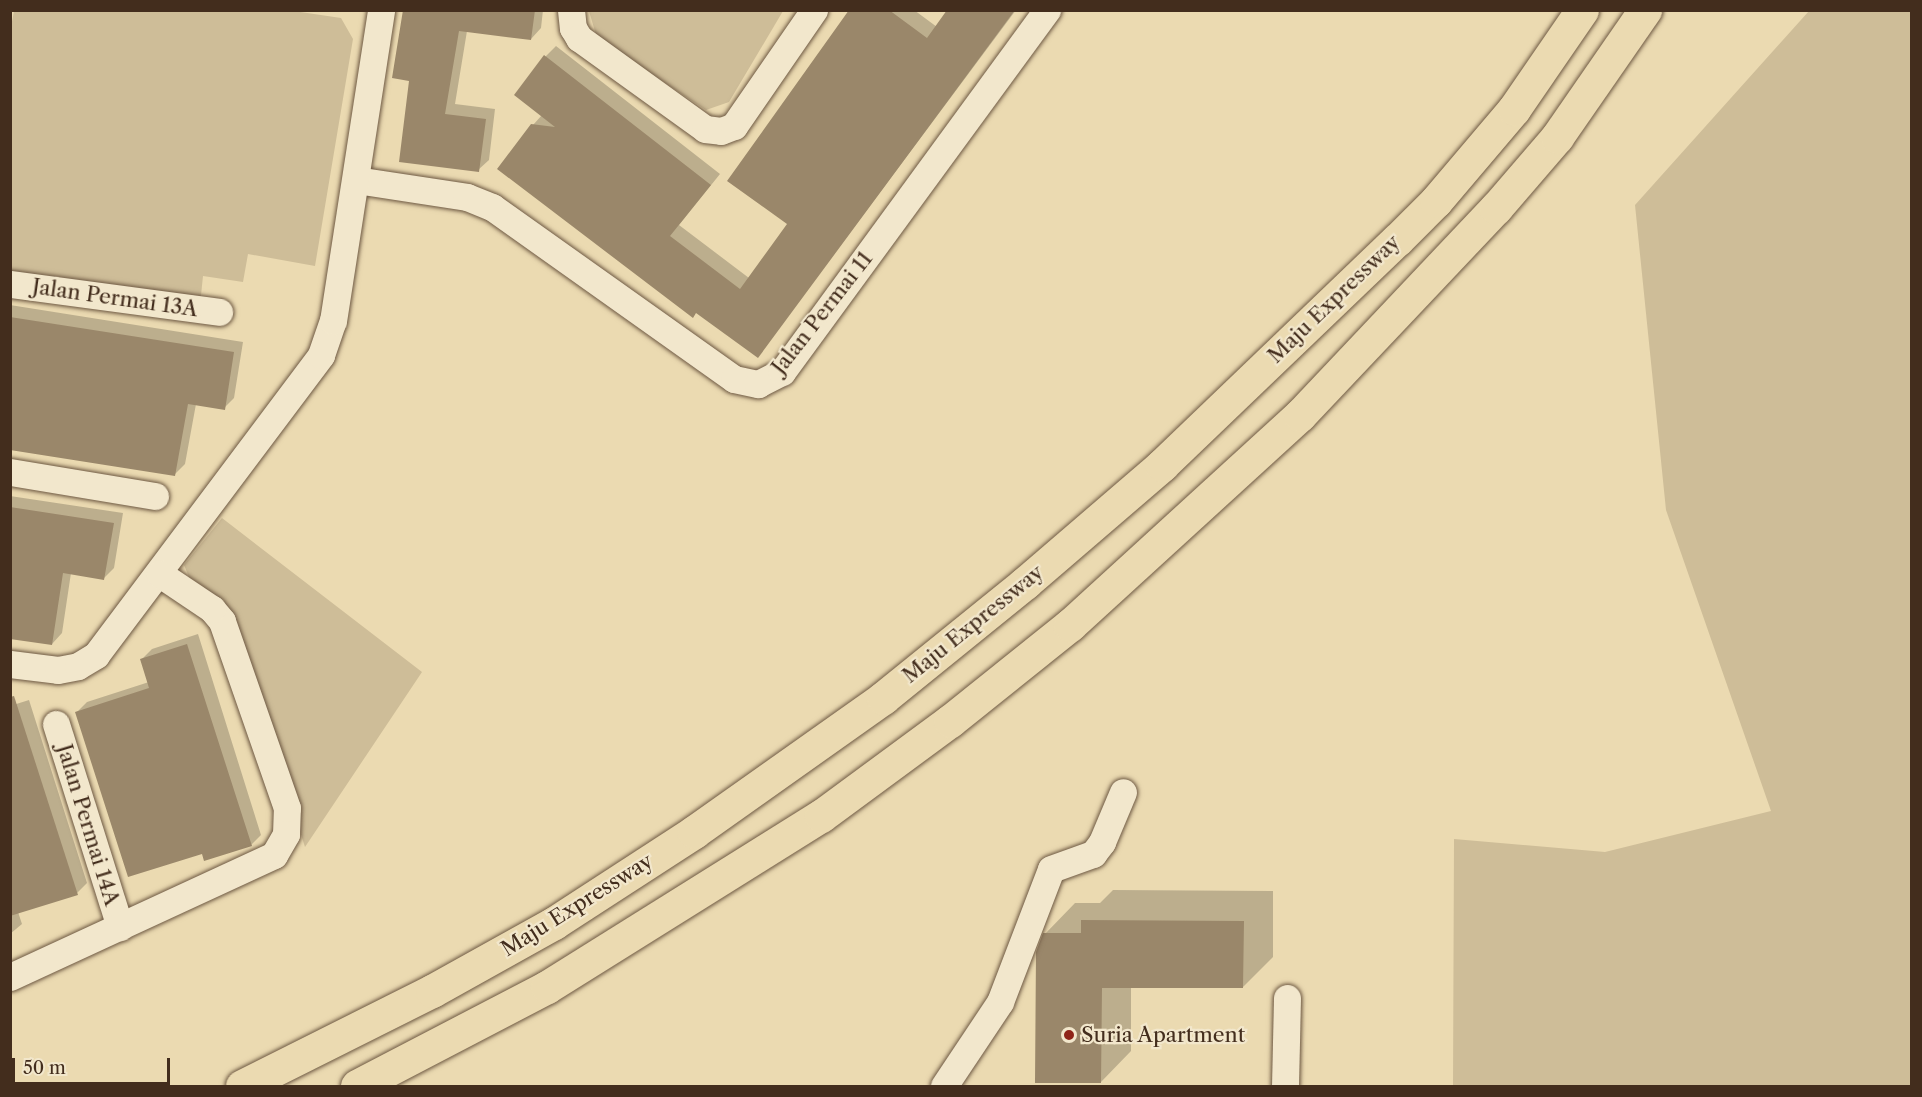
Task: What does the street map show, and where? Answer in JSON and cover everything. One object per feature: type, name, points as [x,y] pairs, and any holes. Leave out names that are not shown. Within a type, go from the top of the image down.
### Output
[{"type":"highway","name":"Maju Expressway","points":[[242,1086],[432,991],[554,923],[784,770],[918,669],[1162,465],[1397,240],[1436,201],[1514,109],[1582,10]]},
{"type":"highway","points":[[357,1086],[547,987],[821,816],[950,721],[1070,625],[1300,416],[1496,208],[1557,137],[1645,10]]},
{"type":"street","points":[[10,664],[58,670],[78,666],[96,655],[160,574],[321,354],[333,321],[381,10]]},
{"type":"street","points":[[571,10],[573,28],[579,38],[705,129],[721,131],[734,126],[814,10]]},
{"type":"street","name":"Jalan Permai 11","points":[[356,180],[467,197],[492,207],[734,379],[758,384],[782,372],[1047,10]]},
{"type":"street","name":"Jalan Permai 13A","points":[[10,284],[219,312]]},
{"type":"street","points":[[10,472],[155,496]]},
{"type":"street","points":[[10,977],[274,855],[281,846],[288,822],[284,797],[222,621],[212,609],[160,574]]},
{"type":"street","name":"Jalan Permai 14A","points":[[57,724],[120,927]]},
{"type":"street","points":[[944,1086],[1000,1002],[1051,869],[1093,854],[1102,842],[1123,792]]},
{"type":"street","points":[[1285,1086],[1287,998]]},
{"type":"shaded area","points":[[287,10],[341,18],[353,39],[315,266],[248,254],[243,282],[203,276],[200,305],[11,273],[10,32],[14,11]]},
{"type":"shaded area","points":[[589,11],[783,11],[729,102],[706,110],[597,38]]},
{"type":"shaded area","points":[[1809,11],[1911,11],[1911,1086],[1453,1086],[1454,839],[1605,852],[1771,811],[1666,510],[1635,205]]},
{"type":"shaded area","points":[[222,518],[422,672],[305,847],[228,607],[192,584],[184,565]]},
{"type":"building","points":[[403,10],[535,10],[531,40],[459,31],[445,114],[486,119],[479,172],[399,162],[409,81],[392,78]]},
{"type":"building","points":[[849,10],[889,10],[927,38],[947,10],[1015,10],[758,358],[696,313],[693,318],[497,169],[531,124],[555,127],[514,95],[544,55],[711,185],[670,236],[740,289],[787,224],[727,181]]},
{"type":"building","points":[[10,317],[234,352],[225,410],[188,404],[175,476],[10,450]]},
{"type":"building","points":[[10,507],[114,523],[104,580],[63,573],[52,645],[10,639]]},
{"type":"building","points":[[187,644],[252,846],[204,861],[202,854],[128,877],[75,712],[149,688],[140,659]]},
{"type":"building","points":[[14,696],[78,895],[10,916],[10,697]]},
{"type":"building","name":"Suria Apartment","points":[[1081,920],[1244,921],[1243,988],[1102,988],[1101,1083],[1035,1083],[1036,952],[1043,933],[1081,933]]},
{"type":"place","name":"Suria Apartment","points":[[1069,1035]]}]
